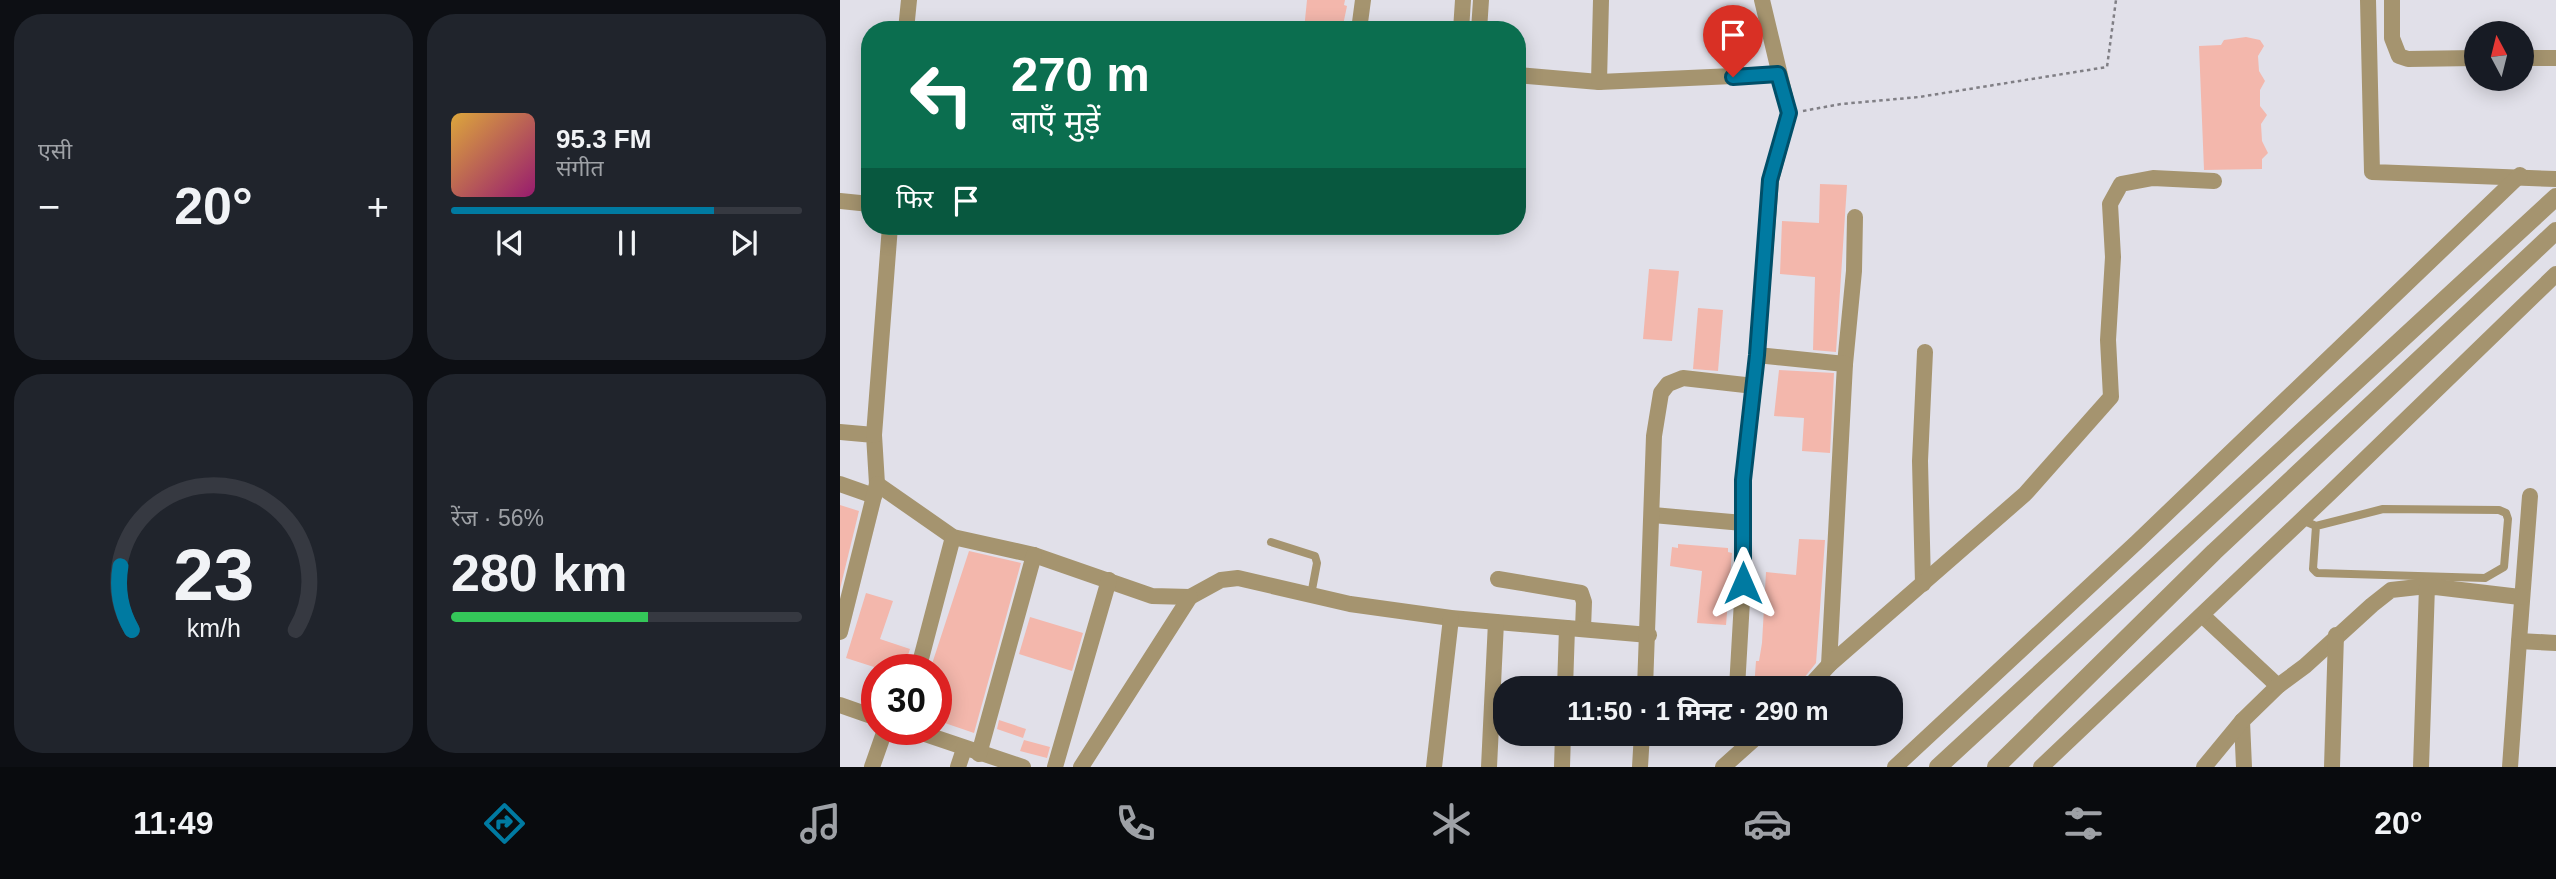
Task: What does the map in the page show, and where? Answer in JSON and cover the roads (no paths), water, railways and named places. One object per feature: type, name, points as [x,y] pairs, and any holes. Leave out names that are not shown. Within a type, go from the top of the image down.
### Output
[{"type":"street","points":[[907,21],[909,0]]},
{"type":"street","points":[[1360,21],[1363,0]]},
{"type":"street","points":[[1462,21],[1463,0]]},
{"type":"street","points":[[1480,21],[1481,0]]},
{"type":"street","points":[[1599,82],[1601,0]]},
{"type":"street","points":[[1737,676],[1743,480],[1757,355],[1770,180],[1789,113],[1762,0]]},
{"type":"street","points":[[2368,0],[2372,73],[2372,172],[2520,175],[2556,179]]},
{"type":"street","points":[[2392,0],[2392,38],[2399,56],[2408,59],[2464,58]]},
{"type":"street","points":[[2534,58],[2556,58]]},
{"type":"street","points":[[1526,76],[1599,82],[1778,74]]},
{"type":"street","points":[[1895,767],[2137,542],[2520,175]]},
{"type":"street","points":[[1819,676],[2025,494],[2111,397],[2108,340],[2113,257],[2110,204],[2122,184],[2153,178],[2214,181]]},
{"type":"street","points":[[1938,767],[2556,197]]},
{"type":"street","points":[[840,201],[861,203]]},
{"type":"street","points":[[1829,665],[1845,364],[1854,271],[1854,217]]},
{"type":"street","points":[[1996,767],[2214,552],[2556,231]]},
{"type":"street","points":[[840,632],[875,490],[874,435],[889,235]]},
{"type":"street","points":[[2040,767],[2202,615],[2309,523],[2556,274]]},
{"type":"street","points":[[1923,584],[1920,461],[1925,352]]},
{"type":"street","points":[[1757,355],[1845,364]]},
{"type":"street","points":[[1645,676],[1649,635],[1654,436],[1661,393],[1668,384],[1683,377],[1754,386]]},
{"type":"street","points":[[840,432],[874,435]]},
{"type":"street","points":[[840,484],[875,490],[953,537],[1034,555],[1152,596],[1189,597],[1221,580],[1238,578],[1311,595],[1451,618],[1649,635]]},
{"type":"street","points":[[2510,767],[2520,597],[2530,496]]},
{"type":"street","points":[[1653,515],[1743,523]]},
{"type":"street","points":[[922,654],[953,537]]},
{"type":"street","points":[[958,767],[971,751],[1034,555]]},
{"type":"street","points":[[1498,579],[1581,593],[1584,599],[1575,629],[1567,676]]},
{"type":"street","points":[[1055,767],[1109,580]]},
{"type":"street","points":[[2204,767],[2242,721],[2277,686],[2305,666],[2336,635],[2391,590],[2427,586],[2520,597]]},
{"type":"street","points":[[2420,767],[2427,586]]},
{"type":"street","points":[[1081,767],[1189,597]]},
{"type":"street","points":[[2202,615],[2277,686]]},
{"type":"street","points":[[1434,767],[1451,618]]},
{"type":"street","points":[[1489,767],[1496,622]]},
{"type":"street","points":[[2332,767],[2336,635]]},
{"type":"street","points":[[2519,641],[2556,643]]},
{"type":"street","points":[[840,705],[861,712]]},
{"type":"street","points":[[2242,721],[2244,767]]},
{"type":"street","points":[[952,744],[1023,767]]},
{"type":"street","points":[[872,767],[880,745]]},
{"type":"street","points":[[1562,767],[1563,746]]},
{"type":"street","points":[[1640,767],[1641,746]]},
{"type":"street","points":[[1736,746],[1736,755]]},
{"type":"street","points":[[1723,767],[1746,746]]},
{"type":"lane","points":[[2383,509],[2499,510],[2506,513],[2508,519],[2504,567],[2485,578],[2317,573],[2313,569],[2309,523],[2383,509]]},
{"type":"lane","points":[[1271,542],[1315,556],[1317,563],[1311,595]]}]
